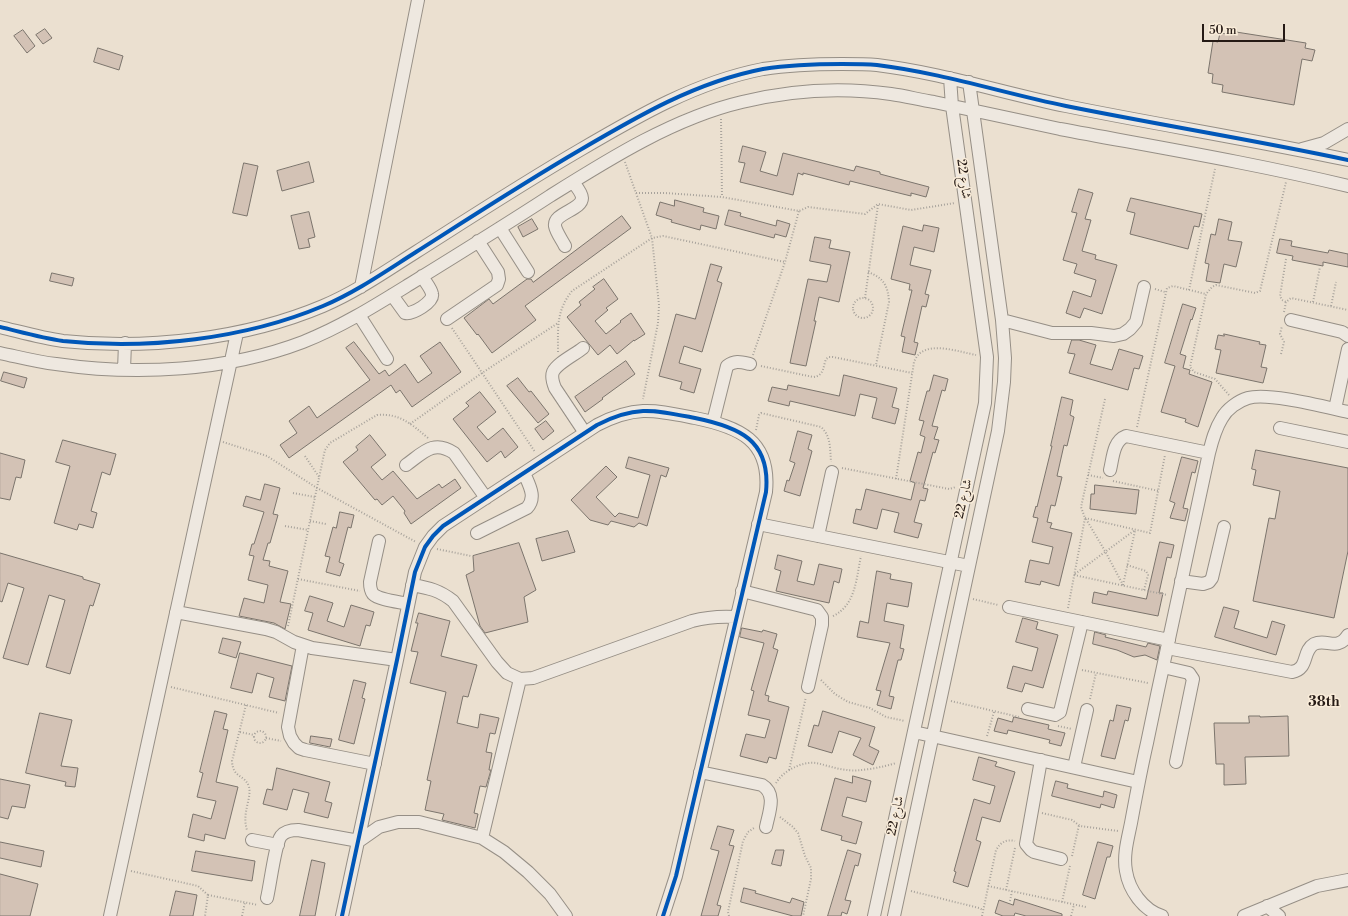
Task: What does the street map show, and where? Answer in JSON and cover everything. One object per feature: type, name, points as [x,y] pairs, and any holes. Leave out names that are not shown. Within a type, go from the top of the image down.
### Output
[{"type":"street","points":[[361,287],[418,0]]},
{"type":"street","points":[[0,327],[60,340],[95,343],[158,343],[237,333],[281,321],[324,306],[361,287],[562,160],[644,112],[693,90],[764,69],[812,64],[874,64],[969,82],[1064,106],[1300,149],[1348,160]]},
{"type":"street","name":"شارع 22","points":[[874,916],[984,403],[987,357],[952,106],[950,78]]},
{"type":"street","name":"شارع 22","points":[[894,916],[1002,407],[1005,358],[1002,320],[969,82]]},
{"type":"street","points":[[0,353],[56,364],[124,370],[165,369],[230,362],[262,355],[304,342],[359,315],[574,182],[656,134],[699,114],[773,95],[813,91],[849,91],[891,94],[1288,172],[1348,186]]},
{"type":"street","points":[[1300,149],[1324,143],[1348,129]]},
{"type":"street","points":[[565,246],[555,225],[556,221],[581,203],[581,195],[574,182]]},
{"type":"street","points":[[500,228],[528,272]]},
{"type":"street","points":[[446,319],[497,285],[499,279],[498,272],[478,241]]},
{"type":"street","points":[[392,295],[405,313],[412,313],[428,302],[432,297],[432,293],[422,276]]},
{"type":"street","points":[[1002,320],[1052,333],[1091,333],[1114,336],[1123,334],[1136,322],[1144,287]]},
{"type":"street","points":[[359,315],[387,359]]},
{"type":"street","points":[[1291,320],[1342,332],[1348,336]]},
{"type":"street","points":[[110,916],[237,333]]},
{"type":"street","points":[[124,370],[125,343]]},
{"type":"street","points":[[583,348],[558,365],[553,372],[552,380],[555,388],[585,433]]},
{"type":"street","points":[[1335,409],[1348,349]]},
{"type":"street","points":[[713,422],[727,366],[732,362],[737,361],[750,364]]},
{"type":"street","points":[[1162,916],[1142,903],[1131,888],[1126,870],[1126,850],[1138,782],[1177,597],[1215,432],[1222,417],[1236,404],[1248,398],[1264,396],[1348,412]]},
{"type":"street","points":[[342,916],[412,585],[419,559],[425,547],[443,526],[585,433],[613,417],[630,412],[648,410],[666,412],[713,422],[742,433],[753,443],[761,454],[767,479],[766,492],[676,876],[664,916]]},
{"type":"street","points":[[1280,428],[1348,442]]},
{"type":"street","points":[[1110,470],[1116,446],[1120,439],[1126,436],[1209,453]]},
{"type":"street","points":[[406,465],[430,447],[439,446],[447,448],[454,453],[486,498]]},
{"type":"street","points":[[818,536],[832,472]]},
{"type":"street","points":[[477,533],[528,508],[531,504],[532,494],[524,473]]},
{"type":"street","points":[[758,524],[969,566]]},
{"type":"street","points":[[1181,581],[1203,584],[1209,582],[1212,578],[1224,527]]},
{"type":"street","points":[[379,541],[370,588],[373,594],[378,597],[408,604]]},
{"type":"street","points":[[412,585],[444,593],[453,600],[496,662],[506,673],[520,679],[532,678],[692,620],[706,617],[736,617]]},
{"type":"street","points":[[742,591],[817,610],[822,617],[822,625],[808,687]]},
{"type":"street","points":[[1009,607],[1082,622],[1168,644],[1292,672],[1301,667],[1312,646],[1322,642],[1338,644],[1348,635]]},
{"type":"street","points":[[176,612],[266,629],[303,645],[397,660]]},
{"type":"street","points":[[1025,713],[1053,714],[1059,713],[1061,710],[1082,622]]},
{"type":"street","points":[[303,645],[288,727],[290,736],[294,743],[299,748],[305,750],[375,764]]},
{"type":"street","points":[[1163,667],[1189,673],[1193,679],[1176,762]]},
{"type":"street","points":[[482,838],[520,679]]},
{"type":"street","points":[[1074,767],[1087,710]]},
{"type":"street","points":[[915,728],[932,736],[1138,782]]},
{"type":"street","points":[[1041,760],[1026,844],[1037,853],[1061,859]]},
{"type":"street","points":[[700,772],[762,785],[767,788],[771,798],[766,826]]},
{"type":"street","points":[[267,898],[278,845],[281,836],[289,830],[298,830],[359,840],[379,827],[398,822],[419,822],[482,838],[504,852],[528,872],[550,894],[566,916]]},
{"type":"street","points":[[252,840],[278,845]]},
{"type":"street","points":[[1244,916],[1317,886],[1348,880]]},
{"type":"street","points":[[1267,906],[1279,916]]},
{"type":"path","points":[[721,108],[722,197]]},
{"type":"path","points":[[622,154],[652,238],[659,314],[640,411]]},
{"type":"path","points":[[1188,290],[1218,158]]},
{"type":"path","points":[[1236,404],[1215,379],[1194,372],[1190,367],[1206,294],[1216,285],[1255,293],[1260,291],[1288,172]]},
{"type":"path","points":[[636,193],[672,193],[722,197],[799,211],[808,207],[865,214],[878,204],[918,210],[966,201]]},
{"type":"path","points":[[865,298],[878,204]]},
{"type":"path","points":[[799,211],[785,262],[750,364],[817,377],[821,374],[826,359],[829,357],[912,373]]},
{"type":"path","points":[[558,365],[558,323],[562,306],[572,291],[652,238],[662,236],[785,262]]},
{"type":"path","points":[[1286,259],[1280,296],[1282,300],[1286,302]]},
{"type":"path","points":[[1313,302],[1320,267]]},
{"type":"path","points":[[868,272],[877,275],[884,282],[889,292],[889,302],[876,366]]},
{"type":"path","points":[[1331,306],[1336,282]]},
{"type":"path","points":[[1135,438],[1165,292],[1170,286],[1206,294]]},
{"type":"path","points":[[865,298],[872,304],[873,309],[868,317],[863,319],[858,318],[854,315],[852,310],[853,305],[855,301],[865,298]]},
{"type":"path","points":[[446,319],[541,462]]},
{"type":"path","points":[[410,424],[482,373],[558,323]]},
{"type":"path","points":[[896,479],[914,362],[919,354],[926,349],[936,347],[987,357]]},
{"type":"path","points":[[1105,399],[1081,507],[1085,518],[1123,585]]},
{"type":"path","points":[[753,443],[758,417],[761,413],[821,427],[826,431],[829,438],[832,472]]},
{"type":"path","points":[[285,637],[327,446],[377,415],[386,414],[403,419],[439,446]]},
{"type":"path","points":[[213,439],[267,456],[317,488],[425,547],[471,556]]},
{"type":"path","points":[[1085,518],[1148,533],[1151,532],[1167,444]]},
{"type":"path","points":[[305,456],[319,478]]},
{"type":"path","points":[[832,472],[833,469],[840,467],[949,489],[968,480]]},
{"type":"path","points":[[1088,475],[1159,491]]},
{"type":"path","points":[[293,493],[315,497]]},
{"type":"path","points":[[1066,619],[1085,518]]},
{"type":"path","points":[[310,521],[326,524]]},
{"type":"path","points":[[285,526],[308,530]]},
{"type":"path","points":[[1074,575],[1135,530]]},
{"type":"path","points":[[1123,585],[1135,530]]},
{"type":"path","points":[[822,617],[832,616],[840,612],[848,605],[852,597],[864,545]]},
{"type":"path","points":[[1127,566],[1146,571],[1148,575],[1144,590]]},
{"type":"path","points":[[1074,575],[1177,597]]},
{"type":"path","points":[[298,579],[373,594]]},
{"type":"path","points":[[962,597],[1009,607]]},
{"type":"path","points":[[1071,668],[1159,686]]},
{"type":"path","points":[[812,671],[835,694],[848,702],[870,708],[886,718],[915,728]]},
{"type":"path","points":[[1087,710],[1096,673]]},
{"type":"path","points":[[160,684],[290,715]]},
{"type":"path","points":[[789,770],[808,687]]},
{"type":"path","points":[[940,699],[994,711],[1025,713]]},
{"type":"path","points":[[246,705],[232,762],[232,768],[235,773],[246,781],[249,787],[245,821],[247,831],[252,840]]},
{"type":"path","points":[[984,747],[994,711]]},
{"type":"path","points":[[1052,724],[1082,731]]},
{"type":"path","points":[[240,732],[254,735],[256,732],[263,732],[266,738],[262,743],[258,744],[255,742],[254,735]]},
{"type":"path","points":[[770,793],[778,780],[789,770],[801,764],[814,763],[848,770],[878,767],[908,759]]},
{"type":"path","points":[[769,809],[793,827],[798,833],[805,856],[811,868],[811,879],[803,916]]},
{"type":"path","points":[[1032,811],[1072,820],[1080,826],[1129,833]]},
{"type":"path","points":[[729,916],[728,912],[743,841],[748,832],[756,827],[766,826]]},
{"type":"path","points":[[982,916],[996,850],[999,844],[1004,841],[1016,841]]},
{"type":"path","points":[[120,868],[198,886],[208,895],[262,905],[265,903],[267,898]]},
{"type":"path","points":[[988,886],[1086,907]]},
{"type":"path","points":[[900,888],[983,910]]},
{"type":"path","points":[[1010,901],[1012,891]]},
{"type":"path","points":[[205,916],[208,895]]},
{"type":"path","points":[[242,916],[245,902]]},
{"type":"path","points":[[1071,916],[1074,904]]},
{"type":"building","points":[[45,29],[52,38],[43,44],[36,35]]},
{"type":"building","points":[[23,30],[35,46],[27,53],[14,36]]},
{"type":"building","points":[[1236,32],[1306,43],[1305,48],[1315,50],[1312,61],[1302,59],[1294,105],[1222,92],[1223,85],[1212,83],[1213,74],[1208,73],[1213,41],[1218,42],[1220,33],[1235,35]]},
{"type":"building","points":[[98,48],[123,56],[119,70],[94,62]]},
{"type":"building","points":[[743,146],[766,152],[760,171],[777,176],[783,153],[854,171],[856,166],[929,187],[926,197],[911,193],[911,196],[850,181],[849,185],[798,173],[793,195],[740,182],[745,163],[739,162]]},
{"type":"building","points":[[309,162],[314,182],[282,191],[277,171]]},
{"type":"building","points":[[244,163],[258,166],[247,216],[233,213]]},
{"type":"building","points":[[1079,189],[1093,193],[1085,219],[1091,220],[1082,251],[1096,255],[1095,259],[1117,265],[1102,314],[1084,308],[1080,318],[1066,313],[1073,291],[1091,297],[1096,280],[1074,273],[1077,264],[1063,260],[1077,213],[1072,212]]},
{"type":"building","points":[[1131,198],[1202,214],[1199,227],[1194,226],[1188,249],[1130,234],[1135,213],[1127,211]]},
{"type":"building","points":[[675,200],[704,208],[703,212],[719,216],[716,229],[701,225],[700,230],[671,222],[672,220],[656,215],[660,202],[674,206]]},
{"type":"building","points":[[729,210],[741,213],[740,216],[776,226],[777,220],[790,224],[786,237],[775,234],[774,238],[725,225]]},
{"type":"building","points":[[309,212],[315,237],[308,239],[310,247],[299,249],[291,216]]},
{"type":"building","points":[[622,216],[631,228],[525,306],[536,320],[492,353],[464,318],[489,299],[493,304],[527,279],[531,279],[533,282]]},
{"type":"building","points":[[532,219],[538,229],[523,237],[518,227]]},
{"type":"building","points":[[1219,219],[1232,222],[1228,240],[1242,242],[1236,267],[1224,264],[1220,283],[1206,281],[1209,264],[1205,263],[1211,234],[1215,235]]},
{"type":"building","points":[[924,225],[939,228],[934,252],[914,247],[910,265],[931,270],[925,294],[929,295],[926,307],[922,306],[914,342],[918,343],[915,355],[902,352],[905,337],[901,336],[912,290],[909,290],[910,284],[891,279],[903,226],[922,231]]},
{"type":"building","points":[[815,237],[831,240],[829,248],[850,252],[839,302],[819,297],[814,321],[816,321],[806,366],[790,363],[808,279],[827,282],[831,265],[810,261]]},
{"type":"building","points":[[1280,239],[1292,241],[1291,246],[1328,253],[1329,250],[1348,254],[1348,267],[1323,262],[1323,266],[1292,260],[1293,256],[1277,253]]},
{"type":"building","points":[[711,264],[722,267],[717,281],[722,283],[702,352],[684,346],[679,363],[701,369],[694,393],[680,389],[682,382],[659,376],[676,314],[695,319]]},
{"type":"building","points":[[52,273],[74,278],[72,286],[50,281]]},
{"type":"building","points":[[604,279],[618,299],[606,308],[608,310],[595,321],[606,334],[631,313],[645,334],[634,340],[617,354],[610,345],[598,355],[567,317],[581,305],[579,302],[595,289],[593,287]]},
{"type":"building","points":[[1183,304],[1196,308],[1180,354],[1186,356],[1183,368],[1190,370],[1189,374],[1212,382],[1198,427],[1185,422],[1186,419],[1161,412],[1175,366],[1165,363]]},
{"type":"building","points":[[1224,334],[1260,342],[1259,344],[1266,345],[1261,367],[1267,368],[1263,383],[1216,373],[1221,350],[1215,349],[1218,335],[1224,336]]},
{"type":"building","points":[[1072,340],[1079,340],[1096,345],[1090,364],[1112,370],[1119,349],[1143,356],[1139,369],[1134,368],[1128,390],[1069,373],[1075,354],[1068,353]]},
{"type":"building","points":[[354,342],[379,374],[385,370],[389,376],[405,364],[418,383],[432,373],[420,356],[440,342],[461,372],[412,407],[400,390],[396,393],[391,385],[289,458],[280,445],[297,433],[289,421],[309,406],[317,418],[370,380],[346,348]]},
{"type":"building","points":[[626,361],[635,374],[585,412],[575,397]]},
{"type":"building","points":[[4,372],[27,378],[24,388],[1,381]]},
{"type":"building","points":[[844,375],[897,388],[892,407],[899,409],[895,424],[872,418],[877,398],[860,394],[855,416],[790,401],[789,406],[768,401],[772,387],[787,390],[788,385],[839,396]]},
{"type":"building","points":[[934,375],[948,379],[945,391],[942,390],[932,426],[938,427],[934,439],[939,440],[935,453],[933,452],[923,488],[928,489],[925,501],[920,500],[914,522],[922,524],[918,538],[894,532],[899,513],[882,509],[877,529],[853,523],[856,509],[861,510],[866,489],[911,500],[915,483],[910,481],[918,452],[921,453],[925,437],[920,435],[924,421],[919,420],[927,391],[929,391]]},
{"type":"building","points":[[518,378],[529,392],[531,391],[549,414],[538,423],[507,386]]},
{"type":"building","points":[[480,392],[496,412],[477,427],[488,440],[503,428],[518,447],[505,458],[501,451],[487,462],[453,419],[469,406],[466,403]]},
{"type":"building","points":[[1062,397],[1073,400],[1070,415],[1074,417],[1067,446],[1064,445],[1057,476],[1062,477],[1055,506],[1051,505],[1047,522],[1052,523],[1050,528],[1072,533],[1059,586],[1041,581],[1040,585],[1025,582],[1030,560],[1049,564],[1053,547],[1032,542],[1038,518],[1033,517],[1036,506],[1037,507],[1052,446]]},
{"type":"building","points":[[546,421],[554,431],[543,440],[535,429]]},
{"type":"building","points":[[798,431],[812,435],[808,449],[812,451],[800,496],[784,491],[787,480],[789,481],[795,463],[790,461]]},
{"type":"building","points":[[370,435],[386,455],[371,467],[382,480],[393,471],[417,499],[439,484],[442,488],[455,479],[461,488],[411,524],[404,513],[405,511],[393,496],[382,505],[377,499],[375,500],[343,462],[358,450],[356,447]]},
{"type":"building","points":[[63,440],[116,454],[110,475],[102,472],[91,511],[97,513],[93,528],[79,524],[77,530],[54,523],[70,466],[56,462]]},
{"type":"building","points":[[1256,450],[1348,468],[1348,551],[1334,618],[1253,601],[1269,518],[1275,519],[1280,491],[1253,485],[1256,470],[1252,469]]},
{"type":"building","points":[[0,453],[25,460],[21,478],[16,477],[10,500],[0,498]]},
{"type":"building","points":[[629,457],[669,468],[666,477],[661,475],[647,526],[639,523],[634,527],[611,521],[608,525],[590,520],[571,500],[606,466],[617,477],[596,497],[615,517],[619,513],[638,518],[650,475],[626,468]]},
{"type":"building","points":[[1182,457],[1198,461],[1195,473],[1192,472],[1183,508],[1188,509],[1185,521],[1170,518],[1175,503],[1170,501]]},
{"type":"building","points":[[265,484],[280,488],[273,514],[278,515],[270,543],[268,543],[263,560],[270,561],[269,566],[288,571],[280,602],[291,604],[285,629],[274,623],[239,616],[244,598],[264,603],[268,585],[248,580],[254,556],[249,555],[264,512],[243,506],[246,496],[260,500]]},
{"type":"building","points":[[1095,485],[1139,490],[1136,514],[1090,509],[1091,494],[1094,494]]},
{"type":"building","points":[[340,512],[354,515],[351,528],[348,527],[339,562],[344,564],[340,576],[326,572],[330,557],[325,556],[333,527],[336,528]]},
{"type":"building","points":[[568,531],[575,552],[542,561],[536,539]]},
{"type":"building","points":[[1160,542],[1174,545],[1171,558],[1167,557],[1159,593],[1163,593],[1158,616],[1092,603],[1094,592],[1107,595],[1108,591],[1146,599]]},
{"type":"building","points":[[519,543],[536,590],[524,597],[528,622],[485,633],[480,626],[466,575],[474,571],[473,556]]},
{"type":"building","points":[[0,553],[83,577],[83,579],[100,584],[93,606],[90,605],[70,674],[46,667],[65,600],[49,595],[28,665],[3,658],[24,588],[8,583],[2,602],[0,601]]},
{"type":"building","points":[[778,555],[802,561],[797,581],[814,585],[819,564],[842,569],[839,583],[834,581],[829,603],[776,591],[781,571],[775,569]]},
{"type":"building","points":[[877,571],[891,574],[890,579],[912,583],[908,607],[887,603],[884,621],[904,625],[900,648],[904,649],[901,660],[898,660],[889,696],[894,697],[891,709],[877,705],[881,691],[876,690],[890,643],[857,637],[860,621],[868,623]]},
{"type":"building","points":[[310,596],[333,603],[327,621],[344,627],[351,605],[374,612],[370,626],[366,625],[360,646],[308,630],[313,613],[305,611]]},
{"type":"building","points":[[1224,607],[1239,611],[1234,628],[1267,638],[1272,621],[1285,625],[1276,655],[1215,637]]},
{"type":"building","points":[[419,613],[450,621],[441,656],[477,665],[468,697],[463,696],[457,723],[478,728],[480,714],[499,718],[495,734],[490,733],[486,752],[492,753],[489,770],[491,770],[486,787],[480,786],[474,813],[478,814],[475,828],[442,820],[444,814],[425,810],[431,781],[427,780],[446,692],[410,683],[418,652],[411,651]]},
{"type":"building","points":[[1023,618],[1038,622],[1036,629],[1058,635],[1043,688],[1025,683],[1022,692],[1007,688],[1013,666],[1032,671],[1038,648],[1016,642]]},
{"type":"building","points":[[742,628],[762,632],[763,630],[777,634],[773,648],[778,650],[765,695],[769,696],[768,701],[789,707],[776,759],[769,757],[767,763],[740,756],[746,734],[765,738],[770,720],[748,715],[754,691],[751,690],[764,643],[740,637]]},
{"type":"building","points":[[1095,632],[1106,635],[1105,637],[1146,647],[1148,643],[1160,646],[1157,660],[1145,655],[1134,657],[1117,650],[1093,644]]},
{"type":"building","points":[[223,638],[241,642],[236,658],[219,653]]},
{"type":"building","points":[[240,653],[292,666],[285,701],[269,697],[274,678],[257,673],[252,693],[231,688]]},
{"type":"building","points":[[354,680],[366,683],[362,698],[365,699],[354,744],[339,740]]},
{"type":"building","points":[[1117,705],[1131,708],[1128,721],[1125,720],[1115,759],[1101,756],[1110,720],[1113,721]]},
{"type":"building","points":[[215,711],[227,714],[223,729],[228,730],[216,782],[238,787],[225,839],[205,834],[204,841],[188,837],[193,814],[211,819],[216,801],[197,797],[203,773],[200,772]]},
{"type":"building","points":[[823,711],[875,727],[869,746],[879,751],[873,765],[853,755],[861,738],[839,731],[832,753],[808,746],[814,725],[818,726]]},
{"type":"building","points":[[40,713],[72,720],[61,766],[78,768],[75,787],[65,786],[66,782],[26,773]]},
{"type":"building","points":[[1249,716],[1288,716],[1289,756],[1245,757],[1246,784],[1224,785],[1224,764],[1216,764],[1214,723],[1249,723]]},
{"type":"building","points":[[1014,717],[1049,725],[1048,729],[1065,733],[1061,746],[1049,743],[1050,740],[1008,730],[1007,734],[994,731],[998,718],[1012,722]]},
{"type":"building","points":[[311,736],[332,739],[330,747],[310,743]]},
{"type":"building","points":[[979,757],[997,762],[995,766],[1015,772],[1000,822],[982,817],[976,840],[981,842],[968,887],[953,882],[956,872],[954,871],[974,799],[990,804],[995,786],[973,780]]},
{"type":"building","points":[[277,768],[330,782],[325,801],[332,803],[328,818],[304,812],[309,793],[293,789],[287,810],[263,804],[267,789],[272,790]]},
{"type":"building","points":[[853,776],[871,781],[866,802],[847,797],[842,816],[862,822],[856,844],[841,840],[842,836],[821,830],[835,778],[852,783]]},
{"type":"building","points":[[0,779],[30,785],[25,808],[12,806],[8,819],[0,817]]},
{"type":"building","points":[[1056,781],[1068,784],[1067,788],[1103,797],[1104,791],[1117,795],[1114,808],[1101,804],[1100,808],[1052,796]]},
{"type":"building","points":[[718,826],[734,830],[729,845],[734,846],[717,905],[721,906],[718,916],[701,916],[719,851],[711,849]]},
{"type":"building","points":[[0,842],[44,851],[41,867],[0,858]]},
{"type":"building","points":[[1098,842],[1113,846],[1110,857],[1107,857],[1095,899],[1083,895]]},
{"type":"building","points":[[776,850],[784,850],[781,866],[772,864]]},
{"type":"building","points":[[848,850],[861,854],[858,866],[855,865],[845,900],[851,901],[847,914],[842,912],[841,916],[828,916]]},
{"type":"building","points":[[196,851],[255,861],[252,881],[192,871]]},
{"type":"building","points":[[312,860],[325,863],[315,916],[300,916]]},
{"type":"building","points":[[0,874],[38,884],[30,916],[0,916]]},
{"type":"building","points":[[744,888],[756,891],[755,893],[790,903],[792,898],[804,902],[801,916],[793,916],[741,902]]},
{"type":"building","points":[[176,891],[197,895],[193,916],[170,916]]},
{"type":"building","points":[[1015,899],[1062,914],[1062,916],[1026,916],[1015,913],[1014,916],[1003,916],[995,913],[999,900],[1013,905]]},
{"type":"cycle path","points":[[0,327],[39,337],[63,341],[128,344],[162,343],[229,334],[261,327],[293,317],[323,306],[359,288],[539,175],[602,137],[646,113],[691,91],[714,82],[763,69],[812,65],[877,65],[949,78],[1066,106],[1348,160]]},
{"type":"cycle path","points":[[342,916],[415,572],[425,547],[443,526],[597,425],[623,414],[645,411],[656,411],[695,418],[725,426],[738,432],[749,439],[757,448],[763,460],[766,474],[766,492],[676,876],[663,916]]},
{"type":"district","name":"38th","points":[[1324,703]]}]
